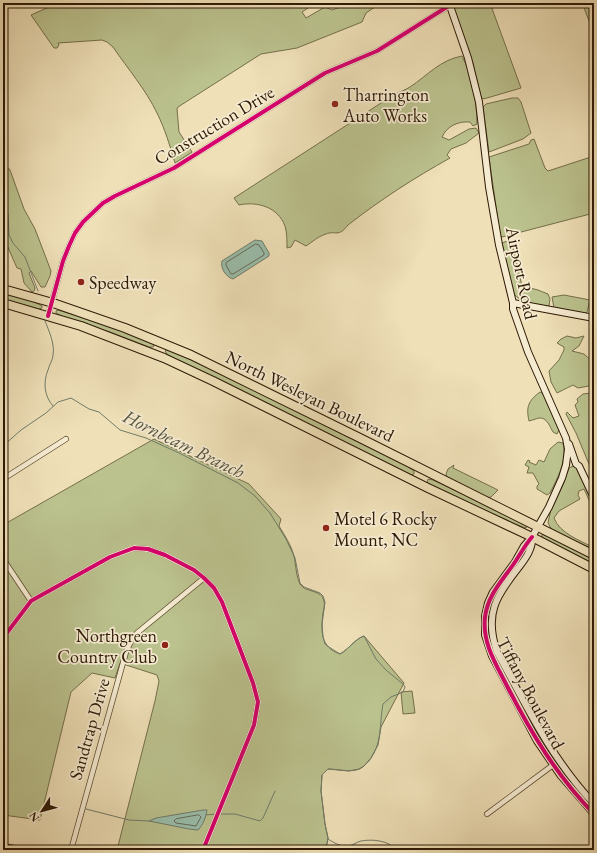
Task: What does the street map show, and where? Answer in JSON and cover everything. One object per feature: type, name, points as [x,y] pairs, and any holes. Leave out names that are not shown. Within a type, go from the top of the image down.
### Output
[{"type":"highway","name":"North Wesleyan Boulevard","points":[[3,289],[52,302],[126,328],[196,358],[594,555]]},
{"type":"highway","name":"North Wesleyan Boulevard","points":[[3,303],[111,337],[156,355],[594,568]]},
{"type":"highway","points":[[156,355],[162,343]]},
{"type":"highway","points":[[419,484],[425,471]]},
{"type":"street","name":"Construction Drive","points":[[48,316],[63,261],[75,233],[83,222],[103,203],[174,168],[320,76],[377,51],[449,4]]},
{"type":"street","name":"Airport Road","points":[[449,4],[468,58],[479,102],[490,187],[513,309],[525,344],[566,438],[568,449],[566,465],[556,492],[532,537]]},
{"type":"street","points":[[513,303],[594,318]]},
{"type":"street","points":[[566,438],[576,464],[579,466],[594,498]]},
{"type":"street","points":[[3,479],[66,439]]},
{"type":"street","name":"Tiffany Boulevard","points":[[532,537],[524,546],[515,562],[493,592],[488,603],[485,616],[485,635],[492,656],[537,742],[570,787],[594,814]]},
{"type":"street","name":"Tiffany Boulevard","points":[[532,537],[533,545],[524,561],[504,587],[496,602],[492,618],[493,638],[498,652],[543,737],[568,774],[594,804]]},
{"type":"street","points":[[3,638],[31,601],[102,561],[134,548],[156,551],[182,564],[204,578],[214,588],[222,602],[253,683],[258,702],[252,732],[203,850]]},
{"type":"street","points":[[3,559],[31,601]]},
{"type":"street","name":"Sandtrap Drive","points":[[70,850],[108,712],[129,645],[132,639],[142,628],[204,578]]},
{"type":"street","points":[[488,814],[553,765]]},
{"type":"street","points":[[3,847],[20,850]]},
{"type":"green space","points":[[58,3],[305,3],[308,8],[302,12],[306,18],[325,7],[332,10],[351,3],[381,3],[366,13],[362,22],[297,48],[261,54],[178,107],[179,132],[192,152],[175,163],[165,131],[153,104],[113,47],[102,40],[58,43],[59,45],[57,48],[54,48],[31,15]]},
{"type":"green space","points":[[452,3],[490,3],[521,88],[483,99],[481,97],[473,63]]},
{"type":"green space","points":[[582,3],[594,3],[594,33]]},
{"type":"green space","points":[[462,56],[469,72],[473,89],[477,124],[473,126],[470,122],[457,123],[450,127],[442,137],[449,140],[469,129],[476,128],[479,133],[466,143],[451,149],[447,155],[450,158],[410,181],[360,216],[339,233],[329,233],[323,235],[306,246],[295,240],[291,247],[287,248],[287,234],[285,226],[282,219],[277,214],[260,205],[239,205],[234,198],[395,94],[410,87],[434,68],[454,58]]},
{"type":"green space","points":[[518,98],[521,102],[531,133],[523,139],[489,152],[483,107],[486,104]]},
{"type":"green space","points":[[534,139],[545,168],[548,171],[594,156],[594,213],[502,237],[500,235],[489,157],[529,144],[531,140]]},
{"type":"green space","points":[[3,162],[10,170],[24,209],[35,229],[51,271],[45,287],[41,287],[31,271],[29,273],[35,288],[32,292],[24,283],[21,269],[17,268],[3,236]]},
{"type":"green space","points":[[507,241],[512,243],[522,286],[548,294],[550,299],[549,306],[547,307],[528,303],[513,293],[502,243]]},
{"type":"green space","points":[[3,292],[30,300],[42,306],[42,308],[39,309],[3,299]]},
{"type":"green space","points":[[564,295],[590,300],[587,312],[585,314],[554,308],[552,297]]},
{"type":"green space","points":[[58,310],[112,326],[153,343],[154,346],[149,347],[110,332],[69,320],[56,313]]},
{"type":"green space","points":[[567,336],[576,338],[584,336],[579,346],[572,351],[584,354],[594,363],[594,385],[578,388],[573,385],[557,393],[551,382],[549,371],[559,360],[564,350],[564,347],[557,343]]},
{"type":"green space","points":[[169,349],[404,464],[414,471],[414,474],[409,476],[177,361],[165,351]]},
{"type":"green space","points":[[540,392],[544,396],[559,430],[557,434],[553,432],[548,423],[542,418],[529,421],[528,408],[530,401]]},
{"type":"green space","points":[[591,393],[594,397],[594,415],[592,417],[591,425],[594,432],[594,476],[576,433],[566,414],[567,412],[573,418],[579,416],[575,405],[578,402],[577,399],[583,394]]},
{"type":"green space","name":"Northgreen Country Club","points":[[154,439],[249,484],[281,519],[279,526],[293,552],[300,584],[302,587],[323,597],[322,632],[325,643],[333,651],[340,654],[364,636],[404,683],[381,727],[378,745],[371,758],[364,766],[359,769],[349,771],[328,769],[322,775],[321,791],[328,838],[327,844],[323,850],[117,850],[159,681],[157,675],[120,663],[115,678],[92,673],[71,692],[40,820],[3,815],[3,525]]},
{"type":"green space","points":[[558,442],[563,443],[563,463],[550,493],[547,495],[537,489],[539,484],[533,473],[527,473],[529,467],[525,465],[528,460],[536,465],[539,460],[544,462],[550,449]]},
{"type":"green space","points":[[454,465],[453,468],[498,490],[491,497],[486,498],[447,477],[446,474],[448,469]]},
{"type":"green space","points":[[573,466],[577,468],[588,489],[594,506],[594,511],[584,489],[579,491],[578,495],[580,499],[559,511],[554,518],[561,528],[594,548],[594,552],[552,530],[548,523],[551,509],[563,485],[569,468]]},
{"type":"green space","points":[[428,479],[522,522],[527,526],[526,528],[523,527],[432,488],[427,483]]},
{"type":"green space","points":[[542,534],[594,558],[594,564],[544,539]]},
{"type":"green space","points":[[412,691],[415,713],[403,714],[401,692]]},
{"type":"water","points":[[255,240],[262,241],[269,253],[269,256],[233,279],[228,276],[224,272],[222,261]]},
{"type":"water","points":[[207,810],[206,815],[198,830],[149,821],[156,818]]},
{"type":"waterway","name":"Hornbeam Branch","points":[[3,207],[8,214],[9,235],[13,243],[25,257],[38,291]]},
{"type":"waterway","name":"Hornbeam Branch","points":[[45,321],[53,346],[52,359],[45,379],[45,389],[53,406]]},
{"type":"waterway","name":"Hornbeam Branch","points":[[3,446],[21,430],[46,413],[58,402],[71,398],[89,409],[99,412],[120,430],[146,438],[238,483],[255,496],[270,513],[286,539],[295,558],[300,583],[304,587],[320,593],[323,596],[325,602],[322,624],[325,644],[340,654],[364,636],[376,659],[405,687],[403,692],[391,697],[383,704],[379,740],[377,747],[369,761],[363,767],[353,771],[328,769],[322,775],[321,791],[328,838],[327,844],[323,850]]},
{"type":"waterway","points":[[219,814],[235,814],[260,821],[263,818],[275,791]]},
{"type":"waterway","points":[[86,809],[129,820],[149,821]]},
{"type":"waterway","points":[[206,815],[216,814]]},
{"type":"waterway","points":[[328,839],[343,846],[350,846],[361,841],[380,841],[389,844],[396,850]]},
{"type":"cycle path","points":[[48,316],[63,261],[75,233],[83,222],[103,203],[174,168],[325,73],[377,51],[450,5]]},
{"type":"cycle path","points":[[532,537],[489,601],[485,617],[486,636],[494,661],[535,737],[568,785],[594,814]]},
{"type":"cycle path","points":[[3,638],[31,601],[110,557],[134,548],[148,549],[165,555],[194,570],[214,588],[222,602],[253,683],[258,702],[254,725],[203,850]]},
{"type":"place","name":"Tharrington Auto Works","points":[[335,104]]},
{"type":"place","name":"Speedway","points":[[81,282]]},
{"type":"place","name":"Motel 6 Rocky Mount, NC","points":[[326,528]]},
{"type":"place","name":"Northgreen Country Club","points":[[165,645]]}]
